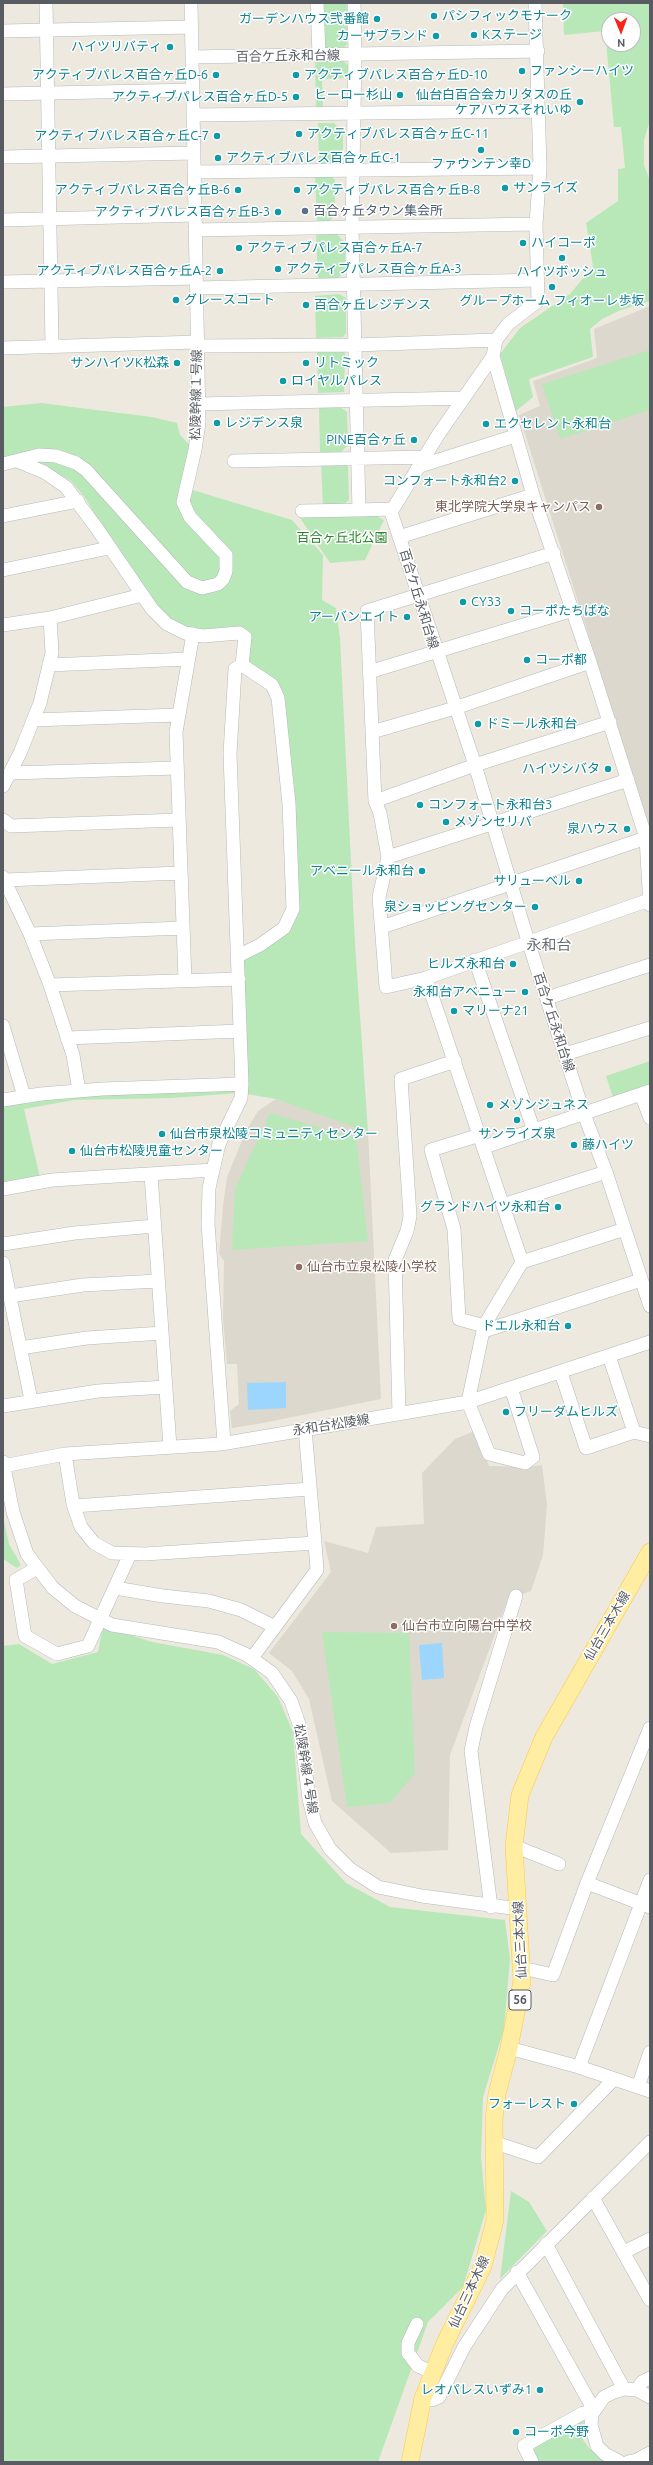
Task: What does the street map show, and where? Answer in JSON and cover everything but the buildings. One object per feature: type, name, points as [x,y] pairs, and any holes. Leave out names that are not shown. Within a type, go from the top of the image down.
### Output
[{"type":"main road","name":"仙台三本木線","points":[[410,2462],[422,2398],[432,2372],[483,2266],[490,2244],[495,2220],[493,2142],[497,2094],[521,1994],[522,1968],[514,1846],[520,1795],[544,1737],[650,1552]]},
{"type":"street","points":[[46,3],[52,345]]},
{"type":"street","name":"松陵幹線１号線","points":[[3,464],[39,455],[56,456],[76,463],[86,470],[187,582],[202,588],[209,587],[223,579],[226,571],[226,555],[190,517],[183,502],[195,450],[198,404],[191,3]]},
{"type":"street","points":[[317,3],[319,55]]},
{"type":"street","points":[[354,3],[355,54],[538,51]]},
{"type":"street","points":[[302,511],[390,509],[391,512],[422,461],[493,356],[496,340],[508,324],[538,300],[536,224],[540,168],[538,51],[535,3]]},
{"type":"street","points":[[3,31],[191,27]]},
{"type":"street","name":"百合ケ丘永和台線","points":[[192,57],[355,54],[352,228],[359,510]]},
{"type":"street","points":[[3,94],[192,90]]},
{"type":"street","points":[[193,115],[539,111]]},
{"type":"street","points":[[3,157],[194,153]]},
{"type":"street","points":[[194,172],[540,168]]},
{"type":"street","points":[[3,220],[195,215]]},
{"type":"street","points":[[195,230],[536,224]]},
{"type":"street","points":[[3,282],[51,281],[353,285],[538,280]]},
{"type":"street","points":[[3,348],[52,345],[355,345],[496,340]]},
{"type":"street","points":[[493,356],[532,495],[554,553],[573,610],[646,838],[649,903],[528,941],[426,978],[386,987],[379,897],[388,857],[380,813],[375,801],[367,611],[554,553]]},
{"type":"street","points":[[198,404],[464,398]]},
{"type":"street","points":[[234,461],[358,458],[422,461],[515,436]]},
{"type":"street","points":[[17,461],[44,472],[66,487],[78,501],[152,610],[167,624],[193,634],[203,636],[239,633],[245,637],[242,665]]},
{"type":"street","points":[[400,537],[532,495]]},
{"type":"street","points":[[3,516],[78,501]]},
{"type":"street","name":"百合ケ丘永和台線","points":[[391,512],[419,594],[436,652],[475,765],[528,941],[584,1114],[606,1172],[650,1306]]},
{"type":"street","points":[[3,570],[109,548]]},
{"type":"street","points":[[3,624],[50,618],[142,595]]},
{"type":"street","points":[[369,672],[573,610]]},
{"type":"street","points":[[3,786],[40,703],[52,653],[50,618]]},
{"type":"street","points":[[185,980],[176,732],[193,634]]},
{"type":"street","points":[[49,665],[188,659]]},
{"type":"street","points":[[372,732],[455,708],[590,662]]},
{"type":"street","points":[[224,1443],[208,1224],[210,1188],[219,1144],[241,1098],[242,1084],[230,754],[235,669],[242,665]]},
{"type":"street","points":[[238,956],[260,945],[284,928],[293,909],[289,804],[278,698],[272,685],[242,665]]},
{"type":"street","points":[[33,720],[178,715]]},
{"type":"street","points":[[375,801],[475,765],[610,722]]},
{"type":"street","points":[[10,773],[177,768]]},
{"type":"street","points":[[388,857],[492,822],[628,780]]},
{"type":"street","points":[[3,820],[11,826],[178,820]]},
{"type":"street","points":[[382,927],[646,838]]},
{"type":"street","points":[[79,1091],[67,1038],[50,985],[30,934],[4,879],[181,874]]},
{"type":"street","points":[[30,934],[183,928]]},
{"type":"street","points":[[476,960],[534,1131]]},
{"type":"street","points":[[547,998],[650,965]]},
{"type":"street","points":[[426,978],[522,1262]]},
{"type":"street","points":[[50,985],[238,979]]},
{"type":"street","points":[[3,1026],[24,1096]]},
{"type":"street","points":[[565,1054],[650,1028]]},
{"type":"street","points":[[67,1038],[240,1031]]},
{"type":"street","points":[[399,1414],[395,1260],[408,1232],[410,1216],[401,1079],[455,1061]]},
{"type":"street","points":[[3,1100],[24,1096],[79,1091],[242,1084]]},
{"type":"street","points":[[641,1280],[484,1328],[459,1319],[454,1228],[431,1150],[534,1131],[646,1092],[650,1118]]},
{"type":"street","points":[[3,1189],[52,1180],[213,1170]]},
{"type":"street","points":[[503,1205],[606,1172]]},
{"type":"street","points":[[151,1174],[170,1447]]},
{"type":"street","points":[[3,1244],[75,1233],[154,1226]]},
{"type":"street","points":[[511,1388],[533,1457],[525,1463],[489,1454],[468,1402],[484,1328],[522,1262],[625,1229]]},
{"type":"street","points":[[3,1263],[31,1400]]},
{"type":"street","points":[[10,1296],[83,1285],[158,1281]]},
{"type":"street","points":[[20,1348],[87,1338],[162,1333]]},
{"type":"street","name":"永和台松陵線","points":[[3,1465],[65,1454],[224,1443],[468,1402],[561,1373],[650,1342]]},
{"type":"street","points":[[609,1356],[634,1432]]},
{"type":"street","points":[[561,1373],[586,1448],[634,1432],[650,1436]]},
{"type":"street","points":[[3,1406],[31,1400],[98,1391],[166,1387]]},
{"type":"street","points":[[252,1658],[318,1570],[314,1542],[306,1430]]},
{"type":"street","points":[[65,1454],[74,1506],[81,1527],[94,1543],[112,1553],[130,1554],[314,1542]]},
{"type":"street","name":"松陵幹線４号線","points":[[3,1465],[13,1512],[27,1554],[53,1588],[75,1606],[112,1625],[218,1642],[252,1658],[272,1673],[291,1701],[300,1727],[309,1799],[315,1823],[330,1849],[350,1869],[378,1887],[491,1907],[519,1909]]},
{"type":"street","points":[[74,1506],[310,1489]]},
{"type":"street","points":[[38,1568],[16,1580],[25,1636],[57,1654],[88,1646],[130,1554]]},
{"type":"street","points":[[115,1588],[163,1596],[209,1601],[241,1610],[275,1627]]},
{"type":"street","points":[[491,1907],[471,1751],[476,1727],[516,1596]]},
{"type":"street","points":[[522,1968],[553,1975],[587,1883],[650,1728]]},
{"type":"street","points":[[514,1846],[559,1864]]},
{"type":"street","points":[[579,2067],[645,1905],[650,1880]]},
{"type":"street","points":[[587,1883],[645,1905]]},
{"type":"street","points":[[509,2048],[579,2067],[644,2089],[650,2052]]},
{"type":"street","points":[[493,2142],[538,2157],[614,2079]]},
{"type":"street","points":[[422,2398],[432,2400],[439,2397],[464,2347],[487,2310],[517,2272],[650,2142]]},
{"type":"street","points":[[594,2198],[650,2300]]},
{"type":"street","points":[[624,2252],[650,2239]]},
{"type":"street","points":[[546,2244],[630,2389],[650,2397]]},
{"type":"street","points":[[517,2272],[590,2402],[592,2414],[591,2425],[597,2446],[605,2454],[620,2462]]},
{"type":"street","points":[[417,2324],[408,2343],[408,2353],[418,2366],[432,2372]]},
{"type":"street","points":[[592,2414],[604,2397],[630,2389],[650,2378]]},
{"type":"street","points":[[532,2462],[524,2446],[583,2413],[592,2414]]},
{"type":"street","points":[[628,2462],[637,2460],[650,2453]]},
{"type":"shaded area","name":"東北学院大学泉キャンパス","points":[[650,306],[650,829],[519,415],[540,406],[533,381],[597,358],[594,329]]},
{"type":"shaded area","name":"仙台市立泉松陵小学校","points":[[276,1099],[358,1126],[368,1132],[381,1399],[232,1428],[230,1411],[239,1404],[237,1364],[227,1364],[223,1319],[224,1261],[219,1254],[223,1206],[227,1177],[246,1131],[258,1111]]},
{"type":"shaded area","name":"仙台市立向陽台中学校","points":[[475,1431],[489,1466],[526,1467],[542,1465],[547,1505],[543,1555],[531,1591],[508,1599],[450,1755],[448,1850],[391,1853],[332,1801],[309,1699],[292,1671],[269,1653],[331,1572],[324,1541],[368,1553],[376,1527],[424,1524],[422,1473],[455,1439]]},
{"type":"green space","points":[[320,3],[347,3],[347,44],[342,50],[328,51],[322,44]]},
{"type":"green space","points":[[563,3],[650,3],[650,120],[644,140],[644,165],[650,181],[650,301],[621,310],[602,319],[590,329],[593,357],[529,379],[533,397],[516,411],[500,354],[520,328],[570,294],[593,266],[586,223],[618,201],[618,169],[625,168],[621,127],[614,127],[607,52],[641,52],[641,12],[601,12],[601,31],[564,35]]},
{"type":"green space","points":[[342,60],[348,65],[348,78],[322,79],[323,108],[316,108],[315,61]]},
{"type":"green space","points":[[318,123],[334,123],[343,132],[343,159],[339,163],[319,164]]},
{"type":"green space","points":[[330,175],[335,180],[335,215],[329,222],[317,223],[315,176]]},
{"type":"green space","points":[[316,232],[335,232],[345,243],[345,272],[336,280],[318,281]]},
{"type":"green space","points":[[339,294],[346,298],[346,333],[343,337],[316,338],[315,296]]},
{"type":"green space","points":[[339,347],[345,353],[344,392],[318,393],[317,348]]},
{"type":"green space","points":[[650,350],[650,410],[560,439],[542,384]]},
{"type":"green space","points":[[41,403],[152,417],[177,423],[180,435],[195,450],[186,488],[292,520],[323,555],[322,600],[336,608],[340,638],[355,943],[368,1132],[276,1099],[241,1093],[171,1098],[74,1100],[24,1109],[41,1182],[3,1189],[3,1100],[241,1084],[238,956],[284,928],[293,909],[280,689],[242,665],[245,637],[185,633],[142,595],[86,499],[71,481],[42,464],[22,457],[3,460],[3,407]]},
{"type":"green space","points":[[319,406],[339,406],[347,412],[348,445],[341,452],[320,452]]},
{"type":"green space","points":[[341,462],[348,467],[349,500],[341,507],[323,507],[321,463]]},
{"type":"green space","name":"百合ヶ丘北公園","points":[[303,515],[375,515],[384,520],[365,560],[330,563],[300,518]]},
{"type":"green space","points":[[650,1061],[650,1088],[614,1100],[606,1076]]},
{"type":"green space","points":[[270,1113],[356,1138],[368,1241],[232,1250],[235,1189]]},
{"type":"green space","points":[[3,1516],[9,1544],[21,1565],[17,1568],[3,1559]]},
{"type":"green space","points":[[103,1626],[152,1642],[223,1655],[254,1669],[278,1697],[293,1732],[301,1834],[346,1883],[390,1907],[505,1920],[510,1959],[504,2029],[483,2097],[481,2157],[486,2210],[463,2287],[428,2322],[378,2462],[3,2462],[3,1646],[19,1644],[52,1664],[98,1652]]},
{"type":"green space","points":[[322,1632],[409,1633],[415,1773],[390,1803],[347,1807]]},
{"type":"green space","points":[[511,2191],[529,2202],[547,2231],[500,2279]]},
{"type":"green space","points":[[581,2419],[584,2420],[583,2440],[590,2449],[610,2462],[537,2462],[533,2454],[535,2446]]},
{"type":"water","points":[[286,1382],[286,1408],[248,1410],[247,1383]]},
{"type":"water","points":[[442,1643],[444,1678],[422,1680],[419,1645]]},
{"type":"place","name":"パシフィックモナーク","points":[[434,16]]},
{"type":"place","name":"ガーデンハウス弐番館","points":[[377,19]]},
{"type":"place","name":"Kステージ","points":[[474,35]]},
{"type":"place","name":"カーサブランド","points":[[436,36]]},
{"type":"place","name":"ハイツリバティ","points":[[170,47]]},
{"type":"place","name":"ファンシーハイツ","points":[[522,71]]},
{"type":"place","name":"アクティブパレス百合ヶ丘D-6","points":[[216,75]]},
{"type":"place","name":"アクティブパレス百合ヶ丘D-10","points":[[296,75]]},
{"type":"place","name":"ヒーロー杉山","points":[[400,95]]},
{"type":"place","name":"アクティブパレス百合ヶ丘D-5","points":[[296,97]]},
{"type":"place","name":"仙台白百合会カリタスの丘 ケアハウスそれいゆ","points":[[580,102]]},
{"type":"place","name":"アクティブパレス百合ヶ丘C-11","points":[[299,134]]},
{"type":"place","name":"アクティブパレス百合ヶ丘C-7","points":[[217,136]]},
{"type":"place","name":"ファウンテン幸D","points":[[481,150]]},
{"type":"place","name":"アクティブパレス百合ヶ丘C-1","points":[[218,158]]},
{"type":"place","name":"サンライズ","points":[[505,188]]},
{"type":"place","name":"アクティブパレス百合ヶ丘B-6","points":[[238,190]]},
{"type":"place","name":"アクティブパレス百合ヶ丘B-8","points":[[297,190]]},
{"type":"place","name":"百合ヶ丘タウン集会所","points":[[305,211]]},
{"type":"place","name":"アクティブパレス百合ヶ丘B-3","points":[[278,212]]},
{"type":"place","name":"ハイコーポ","points":[[523,243]]},
{"type":"place","name":"アクティブパレス百合ヶ丘A-7","points":[[239,248]]},
{"type":"place","name":"ハイツボッシュ","points":[[562,258]]},
{"type":"place","name":"アクティブパレス百合ヶ丘A-3","points":[[278,269]]},
{"type":"place","name":"アクティブパレス百合ヶ丘A-2","points":[[220,271]]},
{"type":"place","name":"グループホーム フィオーレ歩坂","points":[[552,287]]},
{"type":"place","name":"グレースコート","points":[[176,300]]},
{"type":"place","name":"百合ヶ丘レジデンス","points":[[306,305]]},
{"type":"place","name":"サンハイツK松森","points":[[177,363]]},
{"type":"place","name":"リトミック","points":[[306,363]]},
{"type":"place","name":"ロイヤルパレス","points":[[283,381]]},
{"type":"place","name":"レジデンス泉","points":[[217,423]]},
{"type":"place","name":"エクセレント永和台","points":[[486,424]]},
{"type":"place","name":"PINE百合ヶ丘","points":[[414,440]]},
{"type":"place","name":"コンフォート永和台2","points":[[515,481]]},
{"type":"place","name":"東北学院大学泉キャンパス","points":[[599,507]]},
{"type":"place","name":"CY33","points":[[463,602]]},
{"type":"place","name":"コーポたちばな","points":[[511,611]]},
{"type":"place","name":"アーバンエイト","points":[[407,617]]},
{"type":"place","name":"コーポ都","points":[[527,660]]},
{"type":"place","name":"ドミール永和台","points":[[478,724]]},
{"type":"place","name":"ハイツシバタ","points":[[608,769]]},
{"type":"place","name":"コンフォート永和台3","points":[[420,805]]},
{"type":"place","name":"メゾンセリバ","points":[[446,822]]},
{"type":"place","name":"泉ハウス","points":[[627,829]]},
{"type":"place","name":"アベニール永和台","points":[[422,871]]},
{"type":"place","name":"サリューベル","points":[[579,881]]},
{"type":"place","name":"泉ショッピングセンター","points":[[535,907]]},
{"type":"place","name":"ヒルズ永和台","points":[[513,964]]},
{"type":"place","name":"永和台アベニュー","points":[[525,992]]},
{"type":"place","name":"マリーナ21","points":[[454,1011]]},
{"type":"place","name":"メゾンジュネス","points":[[490,1105]]},
{"type":"place","name":"サンライズ泉","points":[[517,1120]]},
{"type":"place","name":"仙台市泉松陵コミュニティセンター","points":[[162,1134]]},
{"type":"place","name":"藤ハイツ","points":[[574,1145]]},
{"type":"place","name":"仙台市松陵児童センター","points":[[72,1151]]},
{"type":"place","name":"グランドハイツ永和台","points":[[558,1207]]},
{"type":"place","name":"仙台市立泉松陵小学校","points":[[299,1267]]},
{"type":"place","name":"ドエル永和台","points":[[568,1326]]},
{"type":"place","name":"フリーダムヒルズ","points":[[506,1412]]},
{"type":"place","name":"仙台市立向陽台中学校","points":[[394,1626]]},
{"type":"place","name":"フォーレスト","points":[[574,2104]]},
{"type":"place","name":"レオパレスいずみ1","points":[[540,2390]]},
{"type":"place","name":"コーポ今野","points":[[516,2432]]},
{"type":"district","name":"永和台","points":[[549,945]]}]
